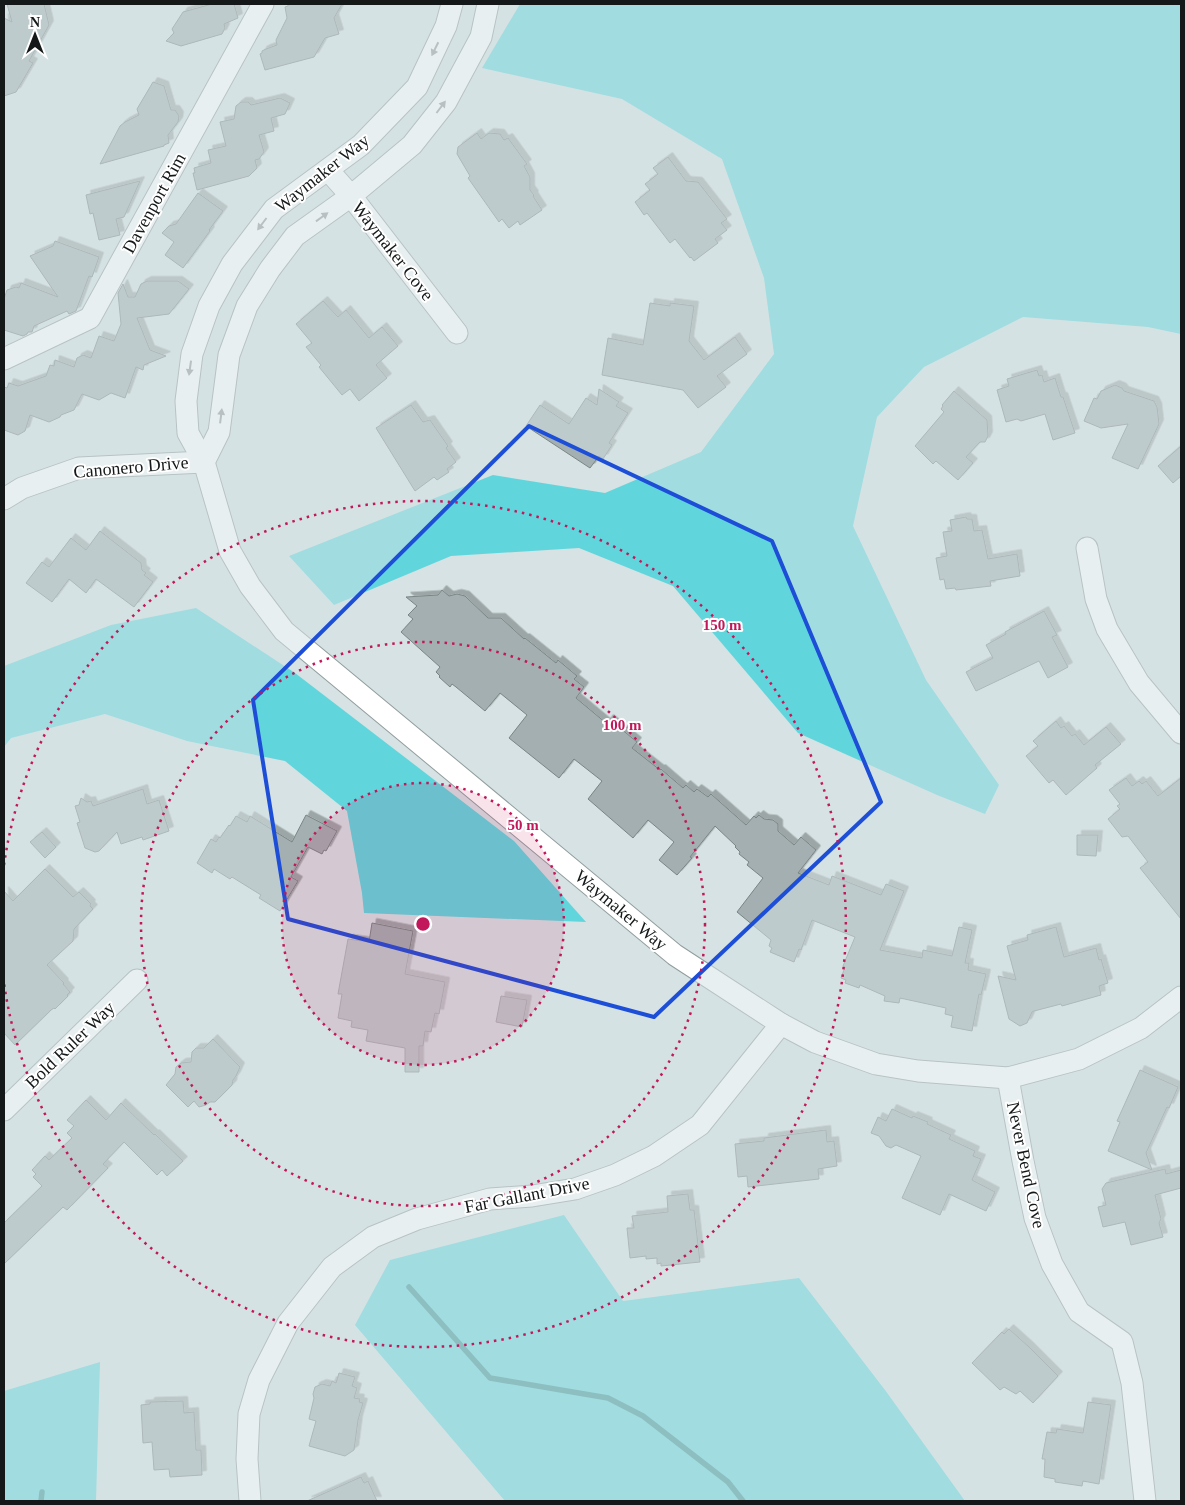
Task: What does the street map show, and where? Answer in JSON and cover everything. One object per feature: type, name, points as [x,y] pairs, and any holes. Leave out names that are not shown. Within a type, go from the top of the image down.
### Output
[{"type":"street","name":"Davenport Rim","points":[[4,359],[90,318],[263,4]]},
{"type":"street","name":"Waymaker Way","points":[[452,4],[446,26],[416,87],[361,145],[274,209],[232,264],[209,306],[192,354],[186,401],[188,433],[204,462],[230,551],[250,586],[284,631],[675,955],[782,1024],[814,1042],[876,1064],[918,1071],[1008,1078],[1079,1059],[1142,1028],[1181,997]]},
{"type":"street","name":"Waymaker Way","points":[[204,462],[219,432],[228,354],[247,306],[270,269],[295,236],[351,196],[412,145],[446,102],[481,37],[488,4]]},
{"type":"street","name":"Waymaker Cove","points":[[328,170],[351,196],[457,333]]},
{"type":"street","name":"Canonero Drive","points":[[4,499],[22,488],[79,468],[204,462]]},
{"type":"street","points":[[1087,548],[1096,599],[1107,630],[1139,683],[1181,733]]},
{"type":"street","name":"Bold Ruler Way","points":[[4,1110],[136,980]]},
{"type":"street","name":"Far Gallant Drive","points":[[250,1501],[247,1460],[249,1414],[259,1380],[288,1323],[332,1267],[373,1237],[417,1219],[490,1199],[532,1196],[575,1189],[615,1175],[654,1156],[700,1124],[782,1024]]},
{"type":"street","name":"Never Bend Cove","points":[[1008,1078],[1035,1218],[1052,1264],[1079,1312],[1122,1342],[1132,1383],[1145,1501]]},
{"type":"highlighted area","points":[[529,426],[772,541],[881,802],[654,1017],[288,919],[253,700]]},
{"type":"shaded area","points":[[520,4],[1181,4],[1181,334],[1148,327],[1023,317],[924,367],[877,417],[853,526],[926,680],[999,785],[985,814],[937,795],[798,733],[673,586],[579,548],[451,556],[334,605],[289,556],[493,475],[605,493],[701,452],[774,354],[764,278],[722,159],[622,99],[482,68]]},
{"type":"shaded area","points":[[196,608],[295,673],[514,841],[586,922],[364,913],[347,811],[285,761],[187,741],[105,714],[11,738],[4,747],[4,666],[111,625]]},
{"type":"shaded area","points":[[564,1215],[623,1301],[799,1278],[885,1390],[965,1501],[505,1501],[355,1325],[390,1260]]},
{"type":"shaded area","points":[[100,1362],[96,1501],[4,1501],[4,1391]]},
{"type":"building","points":[[7,4],[44,4],[49,25],[29,61],[33,63],[16,92],[4,96],[4,18],[12,22]]},
{"type":"building","points":[[212,4],[234,4],[238,18],[224,24],[225,28],[222,34],[181,46],[166,41],[174,33],[172,29],[183,12]]},
{"type":"building","points":[[288,4],[342,4],[334,18],[339,34],[325,38],[314,57],[265,70],[260,54],[262,51],[277,45],[276,40],[287,18],[285,7]]},
{"type":"building","points":[[153,82],[164,86],[171,110],[175,110],[179,116],[178,122],[168,135],[169,143],[100,164],[120,126],[139,115],[137,109]]},
{"type":"building","points":[[280,98],[290,103],[285,114],[271,118],[274,131],[259,135],[264,152],[259,159],[255,160],[257,168],[249,176],[197,190],[193,173],[195,173],[194,168],[211,163],[208,150],[226,146],[220,122],[234,119],[236,106],[241,102],[248,102],[251,105]]},
{"type":"building","points":[[477,133],[481,139],[489,133],[500,134],[504,140],[508,138],[527,164],[524,166],[530,177],[530,190],[542,210],[520,225],[518,221],[509,228],[502,219],[499,222],[468,178],[470,176],[457,154],[458,147]]},
{"type":"building","points":[[668,157],[686,181],[698,182],[727,219],[721,223],[727,230],[715,239],[718,243],[694,261],[675,239],[670,243],[647,213],[644,215],[635,202],[650,190],[645,184],[658,174],[653,168]]},
{"type":"building","points":[[140,181],[124,217],[116,219],[120,235],[99,240],[93,213],[90,214],[86,195]]},
{"type":"building","points":[[198,193],[223,211],[183,268],[165,255],[174,242],[162,233],[169,226],[176,224]]},
{"type":"building","points":[[55,241],[99,257],[92,277],[89,276],[76,311],[69,314],[67,311],[34,326],[32,332],[28,332],[23,336],[4,330],[4,299],[7,290],[19,288],[21,283],[58,297],[30,256],[53,246]]},
{"type":"building","points":[[147,281],[178,281],[189,289],[169,314],[137,318],[150,350],[166,356],[144,365],[143,370],[136,367],[125,398],[111,393],[99,400],[82,394],[74,410],[60,417],[49,422],[30,415],[25,431],[18,435],[4,430],[4,387],[7,388],[9,383],[18,386],[46,376],[50,365],[54,366],[55,360],[74,367],[77,358],[83,355],[91,358],[99,336],[114,341],[121,324],[118,293],[123,284],[128,297],[135,297],[141,284]]},
{"type":"building","points":[[323,301],[338,317],[346,310],[369,338],[382,327],[398,346],[376,365],[387,378],[359,401],[350,389],[342,395],[319,367],[321,365],[306,347],[312,343],[296,324]]},
{"type":"building","points":[[650,303],[670,306],[670,303],[694,306],[689,341],[704,360],[735,337],[747,354],[717,376],[726,387],[698,408],[683,390],[602,375],[608,338],[643,345]]},
{"type":"building","points":[[1037,370],[1039,376],[1042,375],[1044,382],[1055,378],[1075,433],[1053,440],[1045,414],[1021,421],[1017,419],[1006,422],[997,390],[1009,386],[1007,379]]},
{"type":"building","points":[[1115,385],[1124,391],[1154,401],[1157,407],[1159,424],[1138,469],[1112,458],[1128,424],[1101,428],[1084,421],[1094,398],[1097,399],[1101,391]]},
{"type":"building","points":[[599,389],[619,402],[616,406],[628,413],[609,443],[612,445],[603,459],[599,456],[590,468],[526,426],[540,405],[569,424],[586,398],[597,405]]},
{"type":"building","points":[[954,391],[987,420],[988,436],[985,442],[980,442],[966,457],[973,463],[958,480],[936,461],[933,464],[915,446],[944,412],[941,409],[942,405]]},
{"type":"building","points":[[411,405],[423,422],[430,420],[448,446],[446,448],[456,462],[447,469],[449,472],[437,480],[434,477],[415,491],[376,428]]},
{"type":"building","points":[[1181,446],[1181,476],[1173,483],[1158,466]]},
{"type":"building","points":[[966,517],[967,519],[972,519],[974,531],[982,530],[988,559],[1017,554],[1020,576],[990,581],[991,586],[956,590],[955,588],[946,589],[944,579],[940,580],[936,558],[947,556],[943,532],[952,531],[950,520]]},
{"type":"building","points":[[100,531],[141,563],[142,570],[146,573],[144,575],[153,582],[134,607],[96,579],[86,593],[69,579],[52,602],[26,583],[42,562],[49,567],[71,538],[86,550]]},
{"type":"building","points":[[442,590],[449,596],[457,594],[465,596],[488,618],[501,618],[524,639],[556,663],[558,660],[577,676],[574,679],[584,687],[576,698],[606,723],[609,719],[637,742],[632,748],[683,788],[686,785],[694,792],[697,789],[708,797],[711,794],[746,825],[754,816],[756,818],[759,815],[764,819],[773,820],[778,824],[778,831],[794,845],[801,837],[816,850],[798,873],[829,885],[832,876],[881,895],[886,884],[904,891],[880,950],[922,958],[923,950],[952,956],[959,927],[972,930],[965,963],[969,963],[968,970],[986,974],[981,995],[979,994],[972,1031],[951,1027],[953,1016],[945,1014],[946,1008],[900,998],[899,1003],[884,1001],[885,996],[860,985],[859,988],[845,983],[846,980],[841,978],[845,967],[843,966],[855,937],[812,920],[801,950],[799,949],[794,962],[770,952],[772,948],[769,946],[771,940],[737,912],[763,878],[747,865],[749,862],[739,854],[740,852],[736,846],[715,826],[677,875],[659,860],[674,842],[648,820],[633,838],[588,799],[602,781],[574,759],[559,778],[509,738],[527,715],[500,693],[485,711],[452,684],[450,687],[439,677],[436,672],[440,667],[401,632],[413,619],[408,615],[417,606],[406,597],[438,595]]},
{"type":"building","points":[[1044,611],[1057,635],[1052,637],[1068,667],[1048,678],[1039,661],[976,691],[966,672],[993,658],[986,645],[1006,634],[1005,632]]},
{"type":"building","points":[[1056,721],[1061,728],[1064,726],[1072,736],[1075,734],[1084,745],[1106,727],[1121,744],[1095,765],[1097,768],[1066,795],[1053,780],[1049,783],[1026,756],[1038,746],[1033,741]]},
{"type":"building","points":[[1126,778],[1132,786],[1139,781],[1142,784],[1146,781],[1158,796],[1181,778],[1181,919],[1140,868],[1148,862],[1128,836],[1122,837],[1108,819],[1120,809],[1117,806],[1120,804],[1109,790]]},
{"type":"building","points":[[143,789],[147,804],[159,800],[169,831],[143,840],[142,837],[121,844],[117,832],[99,851],[95,852],[85,848],[77,823],[80,822],[75,806],[79,805],[81,798],[87,802],[91,801],[93,806]]},
{"type":"building","points":[[306,815],[337,831],[326,851],[324,850],[322,854],[308,847],[291,877],[298,881],[280,911],[259,898],[261,895],[232,877],[230,879],[214,869],[212,873],[197,863],[211,839],[216,842],[236,816],[247,822],[250,816],[292,842]]},
{"type":"building","points":[[42,832],[56,847],[45,858],[30,842]]},
{"type":"building","points":[[1077,835],[1098,835],[1096,856],[1077,855]]},
{"type":"building","points":[[45,869],[73,897],[79,892],[91,904],[90,906],[93,909],[74,929],[73,941],[47,965],[64,983],[70,992],[68,996],[15,1045],[4,1033],[4,891],[13,901]]},
{"type":"building","points":[[372,923],[413,931],[405,974],[445,982],[439,1014],[435,1013],[431,1032],[425,1031],[423,1046],[419,1046],[419,1072],[405,1072],[405,1048],[366,1041],[368,1030],[351,1027],[352,1021],[338,1018],[342,994],[338,994],[348,939],[369,942]]},
{"type":"building","points":[[1056,927],[1064,957],[1096,948],[1108,983],[1099,986],[1101,995],[1062,1006],[1061,1004],[1034,1011],[1027,1023],[1020,1026],[1009,1019],[998,976],[1016,980],[1007,946],[1028,940],[1027,935]]},
{"type":"building","points":[[501,996],[527,1000],[522,1027],[496,1022]]},
{"type":"building","points":[[213,1039],[240,1067],[232,1085],[215,1102],[199,1107],[194,1101],[188,1107],[166,1085],[175,1074],[176,1067],[181,1063],[191,1062],[192,1052],[196,1048],[204,1048]]},
{"type":"building","points":[[1140,1070],[1178,1087],[1146,1153],[1152,1170],[1108,1151],[1120,1122],[1117,1121]]},
{"type":"building","points":[[86,1100],[106,1120],[121,1103],[183,1161],[167,1176],[162,1170],[157,1175],[124,1142],[103,1164],[108,1168],[67,1210],[63,1207],[4,1264],[4,1223],[42,1186],[33,1177],[36,1174],[32,1170],[45,1156],[49,1160],[72,1138],[67,1133],[74,1126],[67,1120]]},
{"type":"building","points":[[892,1109],[912,1118],[913,1116],[928,1122],[927,1124],[951,1135],[949,1139],[975,1151],[973,1156],[981,1159],[972,1180],[995,1192],[986,1211],[949,1194],[940,1215],[902,1198],[921,1156],[896,1145],[891,1148],[886,1146],[879,1136],[871,1133],[878,1117],[886,1121]]},
{"type":"building","points":[[826,1130],[827,1142],[834,1141],[837,1166],[818,1169],[819,1179],[748,1187],[747,1176],[738,1177],[735,1144],[764,1141],[764,1138]]},
{"type":"building","points":[[1165,1169],[1166,1174],[1181,1170],[1181,1188],[1155,1195],[1163,1237],[1131,1245],[1125,1222],[1103,1227],[1098,1207],[1106,1205],[1102,1189],[1106,1183]]},
{"type":"building","points":[[688,1194],[690,1210],[694,1210],[700,1262],[661,1266],[661,1263],[657,1264],[657,1258],[646,1259],[646,1256],[630,1258],[627,1228],[634,1228],[632,1216],[668,1212],[667,1196]]},
{"type":"building","points":[[1009,1329],[1058,1376],[1033,1403],[1020,1391],[1016,1394],[1004,1387],[1000,1390],[972,1363],[1002,1332],[1004,1334]]},
{"type":"building","points":[[339,1373],[355,1377],[352,1386],[357,1388],[354,1398],[360,1399],[359,1402],[363,1403],[358,1420],[354,1450],[345,1456],[309,1446],[316,1421],[309,1419],[315,1387],[322,1384],[330,1386],[332,1381],[336,1383]]},
{"type":"building","points":[[183,1401],[184,1413],[194,1412],[196,1450],[201,1450],[202,1475],[170,1477],[169,1469],[154,1470],[152,1442],[143,1443],[141,1405],[150,1404],[150,1402]]},
{"type":"building","points":[[1088,1402],[1111,1405],[1099,1484],[1083,1481],[1082,1486],[1055,1482],[1055,1479],[1044,1477],[1045,1459],[1042,1459],[1047,1432],[1056,1433],[1057,1429],[1083,1433]]},
{"type":"building","points":[[361,1477],[364,1483],[368,1481],[377,1501],[307,1501]]},
{"type":"waterway","points":[[409,1287],[490,1378],[608,1398],[643,1416],[728,1482],[743,1501]]},
{"type":"waterway","points":[[41,1501],[42,1492]]}]
